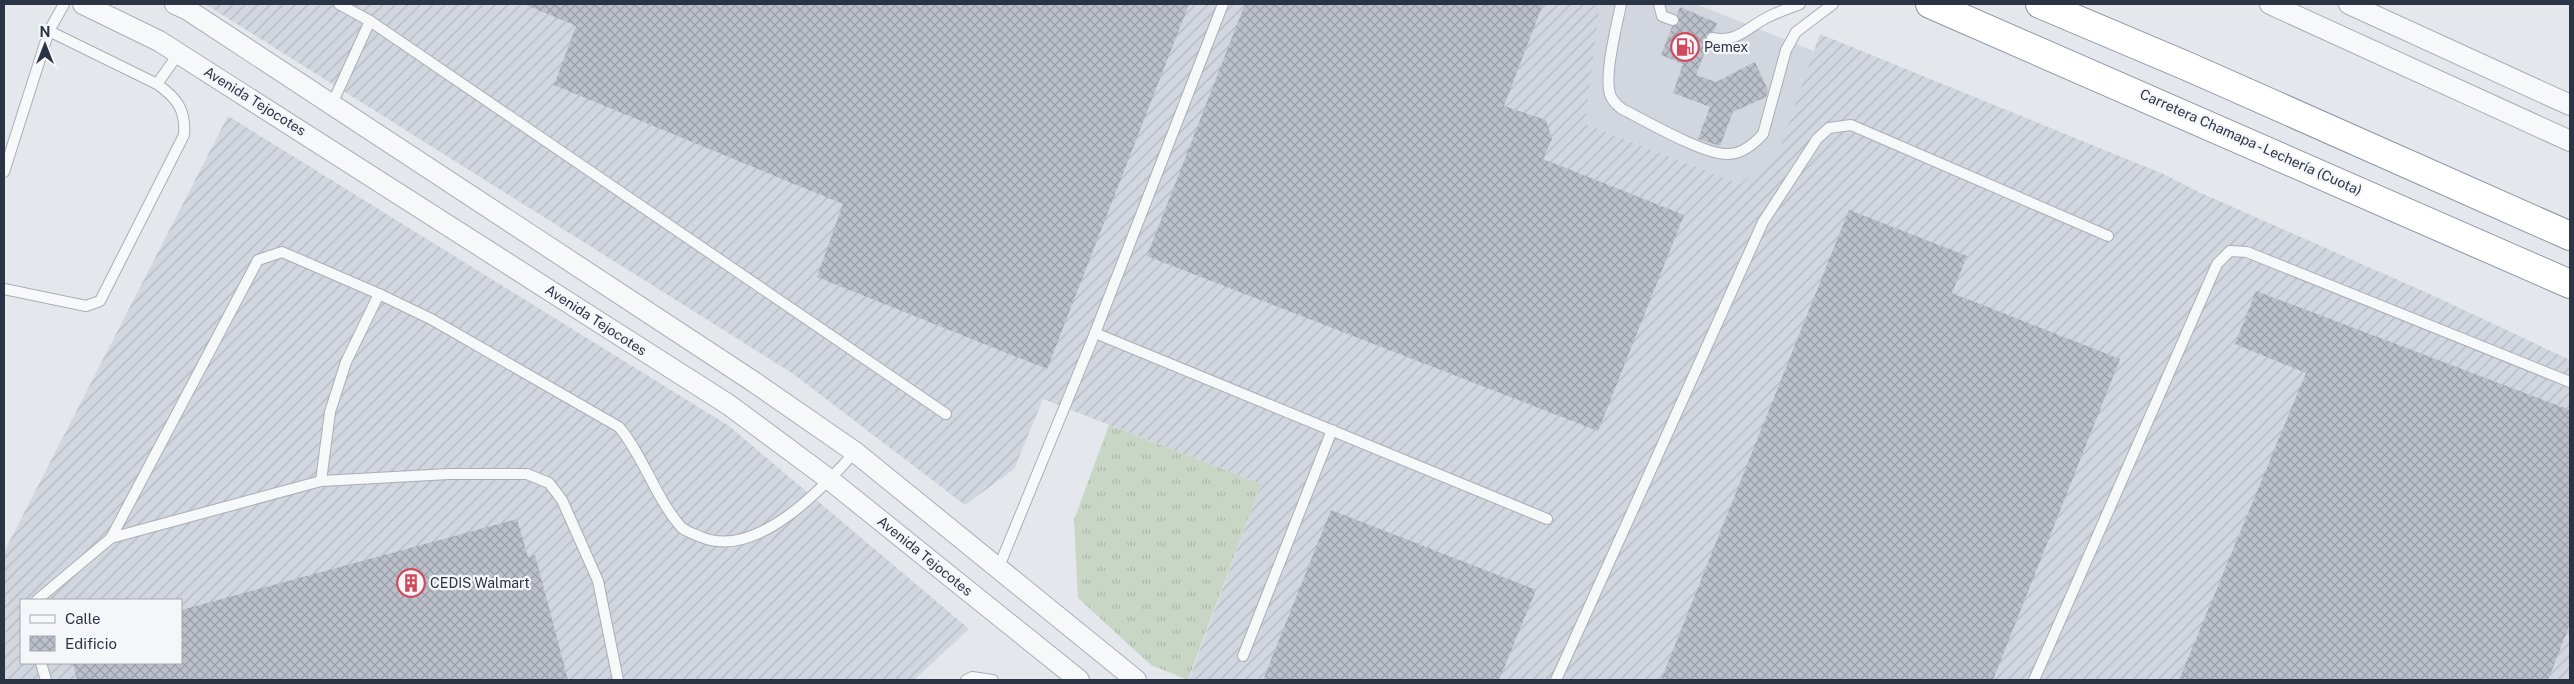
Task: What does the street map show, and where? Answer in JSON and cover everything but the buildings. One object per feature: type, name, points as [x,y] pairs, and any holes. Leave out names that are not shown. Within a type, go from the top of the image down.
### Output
[{"type":"highway","points":[[1907,4],[1975,22]]},
{"type":"highway","name":"Carretera Chamapa - Lechería (Cuota)","points":[[1930,4],[1975,22],[2570,284]]},
{"type":"highway","points":[[2040,4],[2189,66],[2570,236]]},
{"type":"street","name":"Avenida Tejocotes","points":[[83,4],[159,41],[179,53],[720,400],[830,480],[1079,680]]},
{"type":"street","points":[[175,4],[332,104],[754,382],[855,452],[1136,680]]},
{"type":"street","points":[[2270,4],[2570,141]]},
{"type":"street","points":[[2349,4],[2570,105]]},
{"type":"lane","points":[[4,172],[49,31],[64,4]]},
{"type":"lane","points":[[339,4],[370,21],[946,414]]},
{"type":"lane","points":[[998,569],[1095,333],[1223,4]]},
{"type":"lane","points":[[1620,4],[1609,76],[1610,95],[1615,104],[1710,152],[1728,154],[1741,151],[1756,142],[1763,134],[1786,50],[1796,32],[1832,4]]},
{"type":"lane","points":[[1659,4],[1662,16],[1673,20]]},
{"type":"lane","points":[[1712,38],[1724,40],[1734,38],[1767,18],[1800,4]]},
{"type":"lane","points":[[332,104],[370,21]]},
{"type":"lane","points":[[4,289],[86,306],[100,301],[184,135],[185,120],[182,107],[173,95],[157,84],[49,31]]},
{"type":"lane","points":[[157,84],[179,53]]},
{"type":"lane","points":[[1556,680],[1762,222],[1817,139],[1829,128],[1851,125],[2108,236]]},
{"type":"lane","points":[[2034,680],[2217,264],[2230,251],[2247,252],[2570,382]]},
{"type":"lane","points":[[38,599],[112,538],[258,260],[269,254],[282,252],[379,294],[448,328],[619,427],[634,445],[658,492],[682,528],[711,541],[738,541],[773,527],[830,480],[855,452]]},
{"type":"lane","points":[[321,481],[330,412],[346,362],[379,294]]},
{"type":"lane","points":[[1095,333],[1547,519]]},
{"type":"lane","points":[[1243,656],[1332,430]]},
{"type":"lane","points":[[112,538],[321,481],[449,474],[527,474],[549,483],[562,500],[598,580],[618,680]]},
{"type":"lane","points":[[41,664],[46,680]]},
{"type":"lane","points":[[966,680],[972,676],[993,680]]},
{"type":"shaded area","points":[[205,4],[1600,4],[1585,124],[1740,184],[1779,151],[1820,34],[2161,173],[2201,193],[2434,296],[2570,360],[2570,680],[1189,680],[1261,484],[1043,399],[1014,469],[965,505],[792,373]]},
{"type":"shaded area","points":[[1600,4],[1696,4],[1816,52],[1779,151],[1740,184],[1585,124]]},
{"type":"shaded area","points":[[228,116],[729,426],[969,629],[914,680],[4,680],[4,552]]},
{"type":"green space","points":[[1109,425],[1261,484],[1188,680],[1151,665],[1078,598],[1074,520]]},
{"type":"place","name":"Pemex","points":[[1685,47]]},
{"type":"place","name":"CEDIS Walmart","points":[[411,583]]}]
